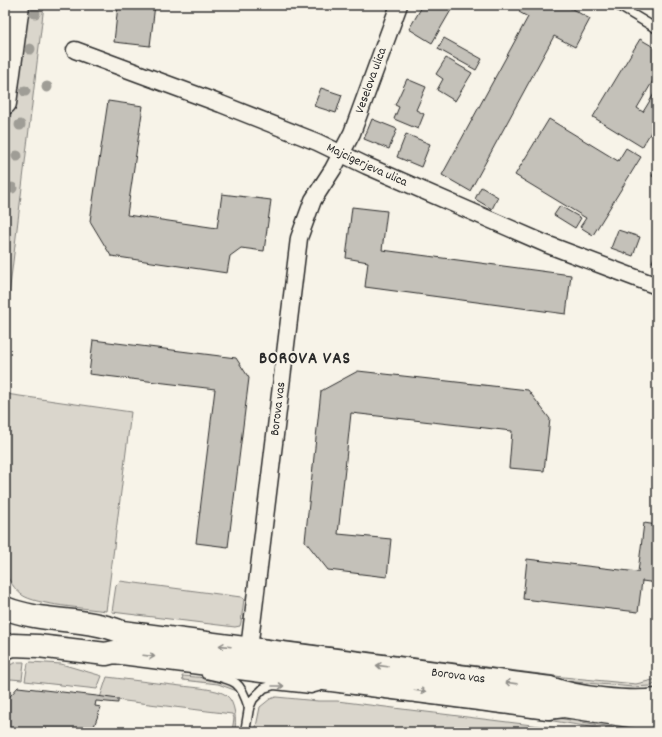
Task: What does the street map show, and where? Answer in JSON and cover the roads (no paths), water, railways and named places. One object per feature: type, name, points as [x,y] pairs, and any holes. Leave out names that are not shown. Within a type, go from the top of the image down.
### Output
[{"type":"street","points":[[5,103],[18,5]]},
{"type":"street","name":"Veselova ulica","points":[[342,155],[352,133],[399,5]]},
{"type":"street","name":"Majcigerjeva ulica","points":[[75,50],[221,104],[317,142],[342,155],[546,244],[657,286]]},
{"type":"street","name":"Borova vas","points":[[249,649],[299,238],[313,200],[342,155]]},
{"type":"street","points":[[5,608],[28,615],[107,626],[118,642]]},
{"type":"street","points":[[5,620],[107,634],[118,642]]},
{"type":"street","points":[[5,636],[24,636],[109,647],[118,642]]},
{"type":"street","points":[[5,648],[23,645],[106,654],[118,642]]},
{"type":"street","name":"Borova vas","points":[[118,642],[249,649],[549,698]]},
{"type":"street","name":"Borova vas","points":[[118,642],[190,668],[549,698]]},
{"type":"street","points":[[549,698],[565,686],[642,691],[657,687]]},
{"type":"street","points":[[549,698],[564,693],[606,699],[645,702],[657,700]]},
{"type":"street","points":[[549,698],[564,706],[657,720]]},
{"type":"street","points":[[549,698],[562,714],[628,724],[654,732]]},
{"type":"lane","points":[[617,5],[657,29]]},
{"type":"lane","name":"Borova vas","points":[[190,668],[232,680],[240,686],[249,708]]},
{"type":"lane","name":"Borova vas","points":[[249,708],[253,699],[264,688],[274,685],[312,689],[340,681]]},
{"type":"lane","points":[[246,732],[249,708]]},
{"type":"district","name":"BOROVA VAS","points":[[305,360]]}]
